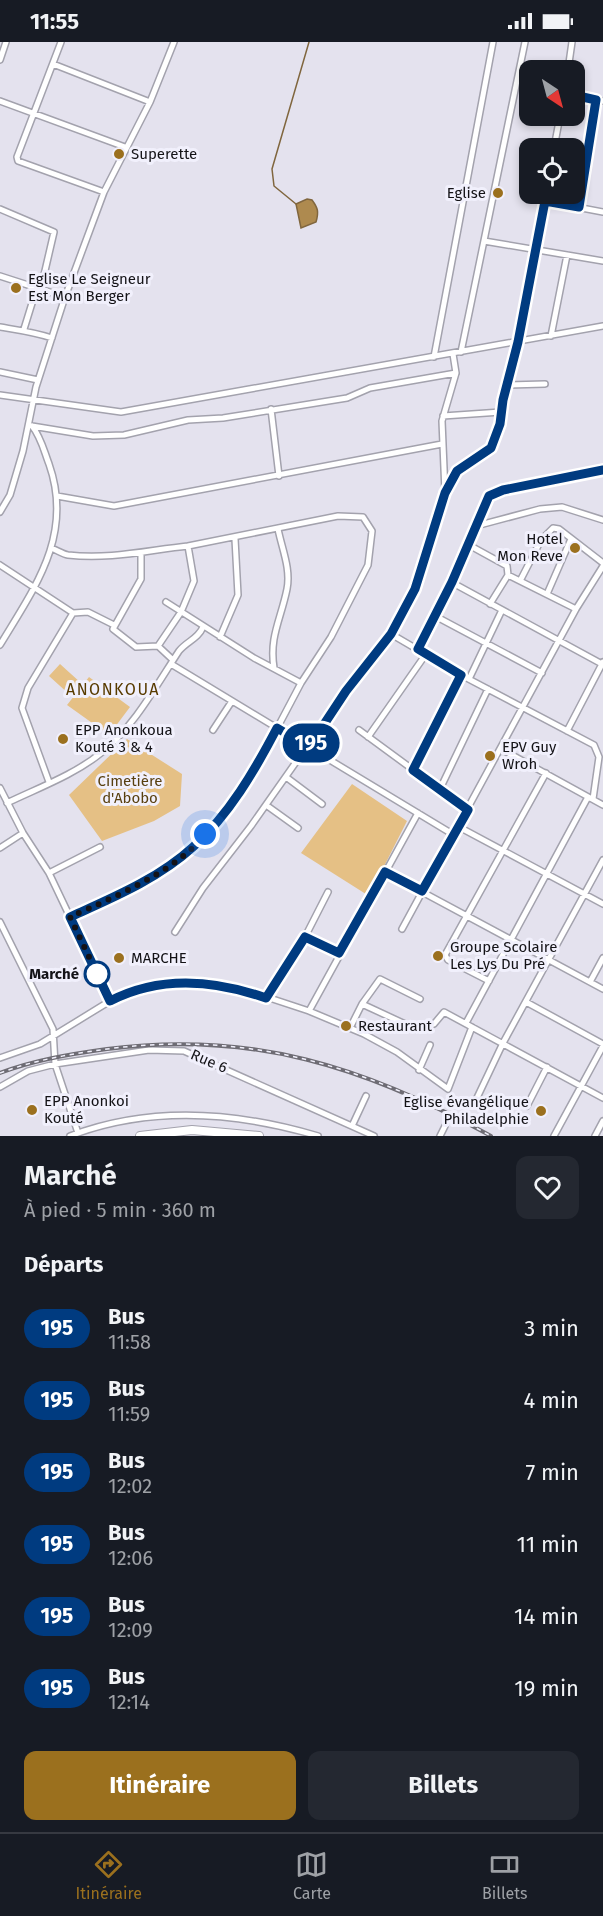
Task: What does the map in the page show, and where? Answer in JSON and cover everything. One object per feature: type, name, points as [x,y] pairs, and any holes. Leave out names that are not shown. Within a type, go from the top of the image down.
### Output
[{"type":"main road","points":[[140,1136],[192,1130],[259,1136]]},
{"type":"street","points":[[0,60],[2,48],[6,42]]},
{"type":"street","points":[[61,42],[35,114],[29,121],[18,148],[18,161],[104,192]]},
{"type":"street","points":[[0,512],[10,495],[31,425],[38,380],[64,297],[104,192],[150,102],[174,42]]},
{"type":"street","points":[[434,357],[493,42]]},
{"type":"street","points":[[461,352],[525,42]]},
{"type":"street","points":[[569,60],[572,42]]},
{"type":"street","points":[[53,64],[150,102]]},
{"type":"street","points":[[585,98],[603,101]]},
{"type":"street","points":[[579,207],[596,100]]},
{"type":"street","points":[[0,101],[125,147]]},
{"type":"street","points":[[176,932],[203,888],[309,747],[346,691],[391,634],[415,589],[445,493],[457,471],[491,448],[518,342],[544,204]]},
{"type":"street","points":[[562,204],[603,212]]},
{"type":"street","points":[[0,209],[54,232],[39,288],[24,329]]},
{"type":"street","points":[[484,241],[603,261]]},
{"type":"street","points":[[551,336],[567,255]]},
{"type":"street","points":[[0,276],[64,297]]},
{"type":"street","points":[[0,395],[33,402],[121,412],[603,326]]},
{"type":"street","points":[[0,327],[24,329],[52,338]]},
{"type":"street","points":[[445,493],[443,416],[456,373],[453,354]]},
{"type":"street","points":[[0,372],[38,380]]},
{"type":"street","points":[[31,425],[93,436],[124,435],[188,420],[223,418],[347,398],[370,388],[456,373]]},
{"type":"street","points":[[507,385],[545,384]]},
{"type":"street","points":[[271,409],[279,476]]},
{"type":"street","points":[[443,416],[501,412]]},
{"type":"street","points":[[0,645],[35,587],[51,548],[59,509],[38,434],[31,425]]},
{"type":"street","points":[[57,496],[114,506],[442,444]]},
{"type":"street","points":[[418,649],[452,582],[486,499],[493,493],[603,470]]},
{"type":"street","points":[[476,526],[550,508],[572,509],[603,520]]},
{"type":"street","points":[[51,548],[66,555],[141,554],[235,539],[338,516],[358,516],[367,520],[372,531],[368,565],[331,637],[301,683],[238,794],[192,849],[142,882],[70,917]]},
{"type":"street","points":[[402,929],[558,641],[603,566],[556,528],[548,531],[530,558],[520,581]]},
{"type":"street","points":[[274,668],[272,638],[287,588],[288,577],[278,530]]},
{"type":"street","points":[[220,637],[238,595],[235,539]]},
{"type":"street","points":[[547,594],[571,539]]},
{"type":"street","points":[[466,544],[507,566],[508,574],[490,604]]},
{"type":"street","points":[[158,646],[181,612],[194,581],[188,546]]},
{"type":"street","points":[[141,554],[141,579],[114,625],[114,632],[136,647],[158,646]]},
{"type":"street","points":[[0,566],[73,613],[88,612],[114,625]]},
{"type":"street","points":[[508,574],[576,609]]},
{"type":"street","points":[[452,582],[558,641],[603,663],[567,730]]},
{"type":"street","points":[[166,602],[203,627],[301,683]]},
{"type":"street","points":[[469,679],[502,610]]},
{"type":"street","points":[[50,782],[23,715],[23,702],[28,688],[73,613]]},
{"type":"street","points":[[435,616],[542,673]]},
{"type":"street","points":[[7,803],[96,757],[123,733],[183,645],[198,636],[203,627]]},
{"type":"street","points":[[0,1058],[40,1044],[110,1001],[138,988],[159,984],[227,985],[309,1011],[350,1028],[392,1048],[419,1070],[448,1089],[469,1025],[489,981],[547,873],[591,798],[598,751],[594,745],[461,675],[391,634]]},
{"type":"street","points":[[158,646],[172,662],[232,701],[454,835]]},
{"type":"street","points":[[368,737],[426,654]]},
{"type":"street","points":[[413,770],[461,675]]},
{"type":"street","points":[[440,789],[488,689]]},
{"type":"street","points":[[213,730],[232,701]]},
{"type":"street","points":[[359,730],[468,810]]},
{"type":"street","points":[[501,749],[603,805]]},
{"type":"street","points":[[489,981],[448,960],[445,955],[546,773]]},
{"type":"street","points":[[286,777],[322,804]]},
{"type":"street","points":[[0,788],[23,833],[49,873],[110,1001]]},
{"type":"street","points":[[266,806],[298,828]]},
{"type":"street","points":[[309,1011],[418,813]]},
{"type":"street","points":[[459,827],[603,904]]},
{"type":"street","points":[[0,848],[23,833]]},
{"type":"street","points":[[49,873],[100,847]]},
{"type":"street","points":[[475,1102],[503,1043],[603,860]]},
{"type":"street","points":[[385,872],[603,988]]},
{"type":"street","points":[[266,998],[305,937],[328,892]]},
{"type":"street","points":[[0,922],[54,1029],[55,1064],[78,1133]]},
{"type":"street","points":[[305,937],[339,953]]},
{"type":"street","points":[[590,982],[603,958]]},
{"type":"street","points":[[350,1028],[362,1004],[380,979],[420,999]]},
{"type":"street","points":[[526,1002],[603,1045],[554,1136]]},
{"type":"street","points":[[362,1004],[418,1030],[434,1024],[444,1012],[603,1098]]},
{"type":"street","points":[[419,1070],[430,1045]]},
{"type":"street","name":"Rue 6","points":[[0,1087],[28,1071],[55,1064],[149,1050],[184,1051],[374,1136]]},
{"type":"street","points":[[527,1106],[547,1067]]},
{"type":"street","points":[[352,1126],[366,1096]]},
{"type":"street","points":[[70,1136],[153,1116],[199,1115],[275,1124],[318,1136]]},
{"type":"street","points":[[595,1136],[603,1121]]},
{"type":"street","points":[[440,1136],[445,1126]]},
{"type":"green space","points":[[60,664],[81,683],[70,695],[49,676]]},
{"type":"green space","points":[[89,677],[130,707],[109,735],[67,705]]},
{"type":"green space","name":"Cimetière d'Abobo","points":[[127,739],[182,774],[180,806],[154,821],[102,841],[69,795]]},
{"type":"green space","points":[[352,784],[407,821],[369,896],[301,853]]},
{"type":"shaded area","points":[[307,199],[312,200],[316,205],[317,219],[316,222],[301,228],[296,204]]},
{"type":"waterway","points":[[296,204],[274,186],[272,169],[309,42]]},
{"type":"railway","points":[[0,1073],[66,1055],[160,1044],[210,1045],[259,1050],[353,1073],[399,1091],[491,1136]]},
{"type":"bus line","name":"195","points":[[585,98],[596,100],[579,207],[545,201],[518,342],[503,400],[500,424],[491,448],[484,456],[457,471],[438,512],[415,589],[391,634],[346,691],[309,747],[277,728],[238,794],[192,849],[142,882],[70,917],[110,1001],[138,988],[159,984],[227,985],[266,998],[305,937],[339,953],[385,872],[422,891],[468,810],[413,770],[461,675],[418,649],[452,582],[466,544],[489,496],[503,490],[603,470]]},
{"type":"place","name":"Superette","points":[[119,154]]},
{"type":"place","name":"Eglise","points":[[498,193]]},
{"type":"place","name":"Eglise Le Seigneur Est Mon Berger","points":[[16,288]]},
{"type":"place","name":"Hotel Mon Reve","points":[[575,548]]},
{"type":"place","name":"EPP Anonkoua Kouté 3 & 4","points":[[63,739]]},
{"type":"place","name":"EPV Guy Wroh","points":[[490,756]]},
{"type":"place","name":"Groupe Scolaire Les Lys Du Pré","points":[[438,956]]},
{"type":"place","name":"MARCHE","points":[[119,958]]},
{"type":"place","name":"Marché","points":[[97,974]]},
{"type":"place","name":"Restaurant","points":[[346,1026]]},
{"type":"place","name":"EPP Anonkoi Kouté","points":[[32,1110]]},
{"type":"place","name":"Eglise évangélique Philadelphie","points":[[541,1111]]},
{"type":"district","name":"ANONKOUA","points":[[113,689]]},
{"type":"route","points":[[97,974],[100,980],[70,917],[142,882],[192,849],[205,834]]}]
